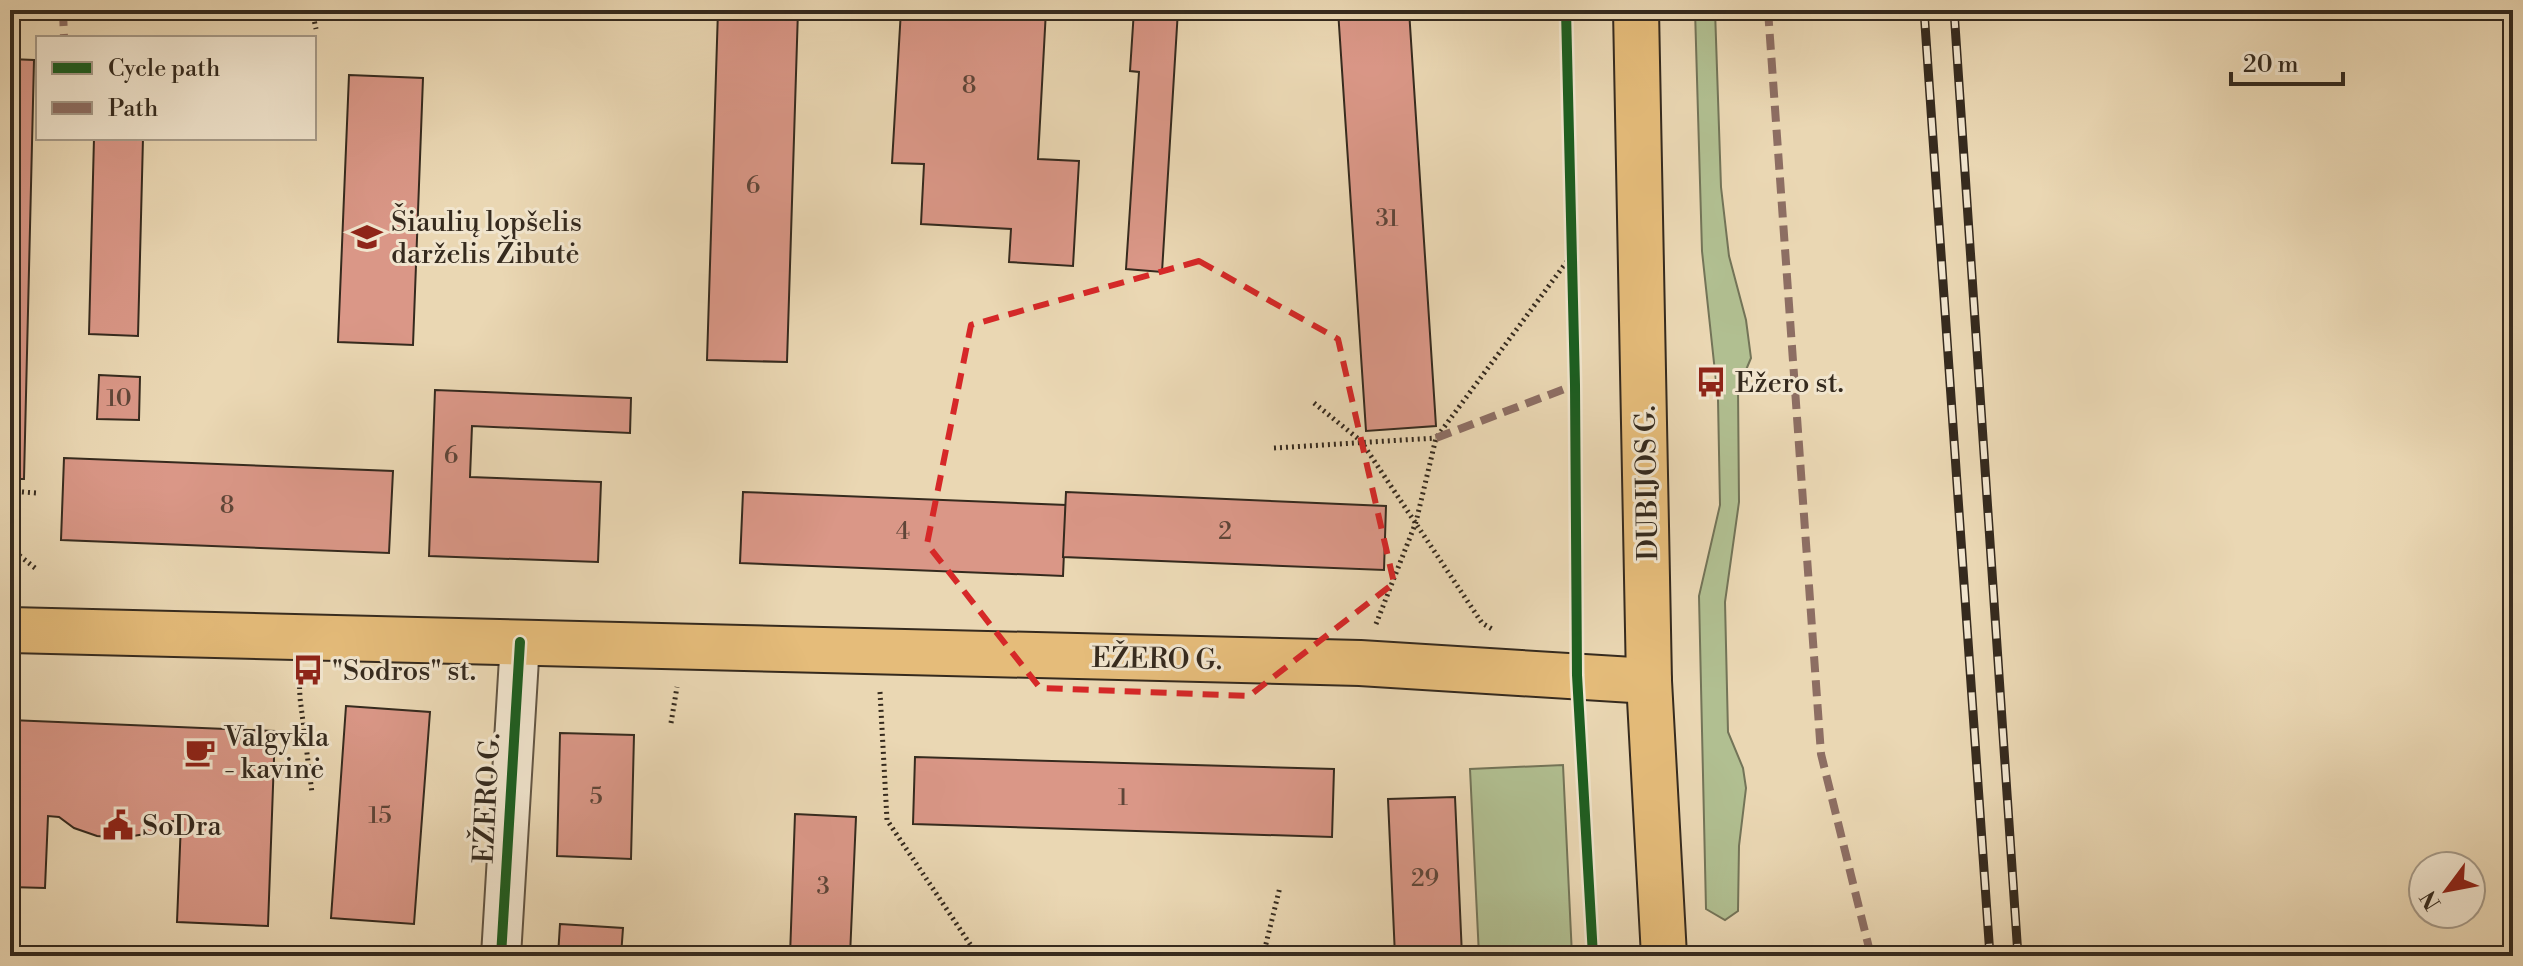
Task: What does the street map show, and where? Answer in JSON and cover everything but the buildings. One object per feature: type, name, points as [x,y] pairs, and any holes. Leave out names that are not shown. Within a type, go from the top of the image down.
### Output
[{"type":"main road","name":"DUBIJOS G.","points":[[1636,10],[1649,681],[1664,956]]},
{"type":"main road","name":"EŽERO G.","points":[[10,630],[1360,663],[1649,681]]},
{"type":"street","name":"EŽERO G.","points":[[501,956],[520,642]]},
{"type":"path","points":[[312,10],[316,29]]},
{"type":"path","points":[[1360,663],[1416,522],[1436,438],[1571,256]]},
{"type":"path","points":[[1314,403],[1361,441],[1482,623],[1496,631]]},
{"type":"path","points":[[1274,448],[1436,438]]},
{"type":"path","points":[[10,491],[36,493]]},
{"type":"path","points":[[10,548],[35,568]]},
{"type":"path","points":[[878,651],[887,820],[978,956]]},
{"type":"path","points":[[300,698],[312,793]]},
{"type":"path","points":[[1263,956],[1280,887]]},
{"type":"path","points":[[10,934],[14,953]]},
{"type":"highlighted area","points":[[1199,261],[1338,339],[1394,583],[1249,696],[1040,688],[927,544],[971,325]]},
{"type":"green space","points":[[1695,10],[1715,10],[1721,187],[1729,256],[1746,320],[1751,358],[1738,389],[1739,502],[1725,602],[1728,732],[1743,768],[1746,788],[1739,846],[1738,911],[1725,920],[1706,909],[1699,596],[1720,505],[1718,400],[1702,251]]},
{"type":"green space","points":[[1563,765],[1572,956],[1479,956],[1470,769]]},
{"type":"railway","points":[[1924,10],[1990,956]]},
{"type":"railway","points":[[1954,10],[2018,956]]},
{"type":"marked path","points":[[63,10],[64,36]]},
{"type":"marked path","points":[[1768,10],[1821,754],[1871,956]]},
{"type":"marked path","points":[[1436,438],[1575,385]]},
{"type":"cycle path","points":[[1566,10],[1575,385],[1577,675],[1593,956]]},
{"type":"cycle path","points":[[501,956],[520,642]]},
{"type":"place","name":"Šiaulių lopšelis darželis Žibutė","points":[[367,237]]},
{"type":"place","name":"Ežero st.","points":[[1711,382]]},
{"type":"place","name":"\"Sodros\" st.","points":[[308,670]]},
{"type":"place","name":"Valgykla - kavinė","points":[[200,752]]},
{"type":"place","name":"SoDra","points":[[118,825]]}]
